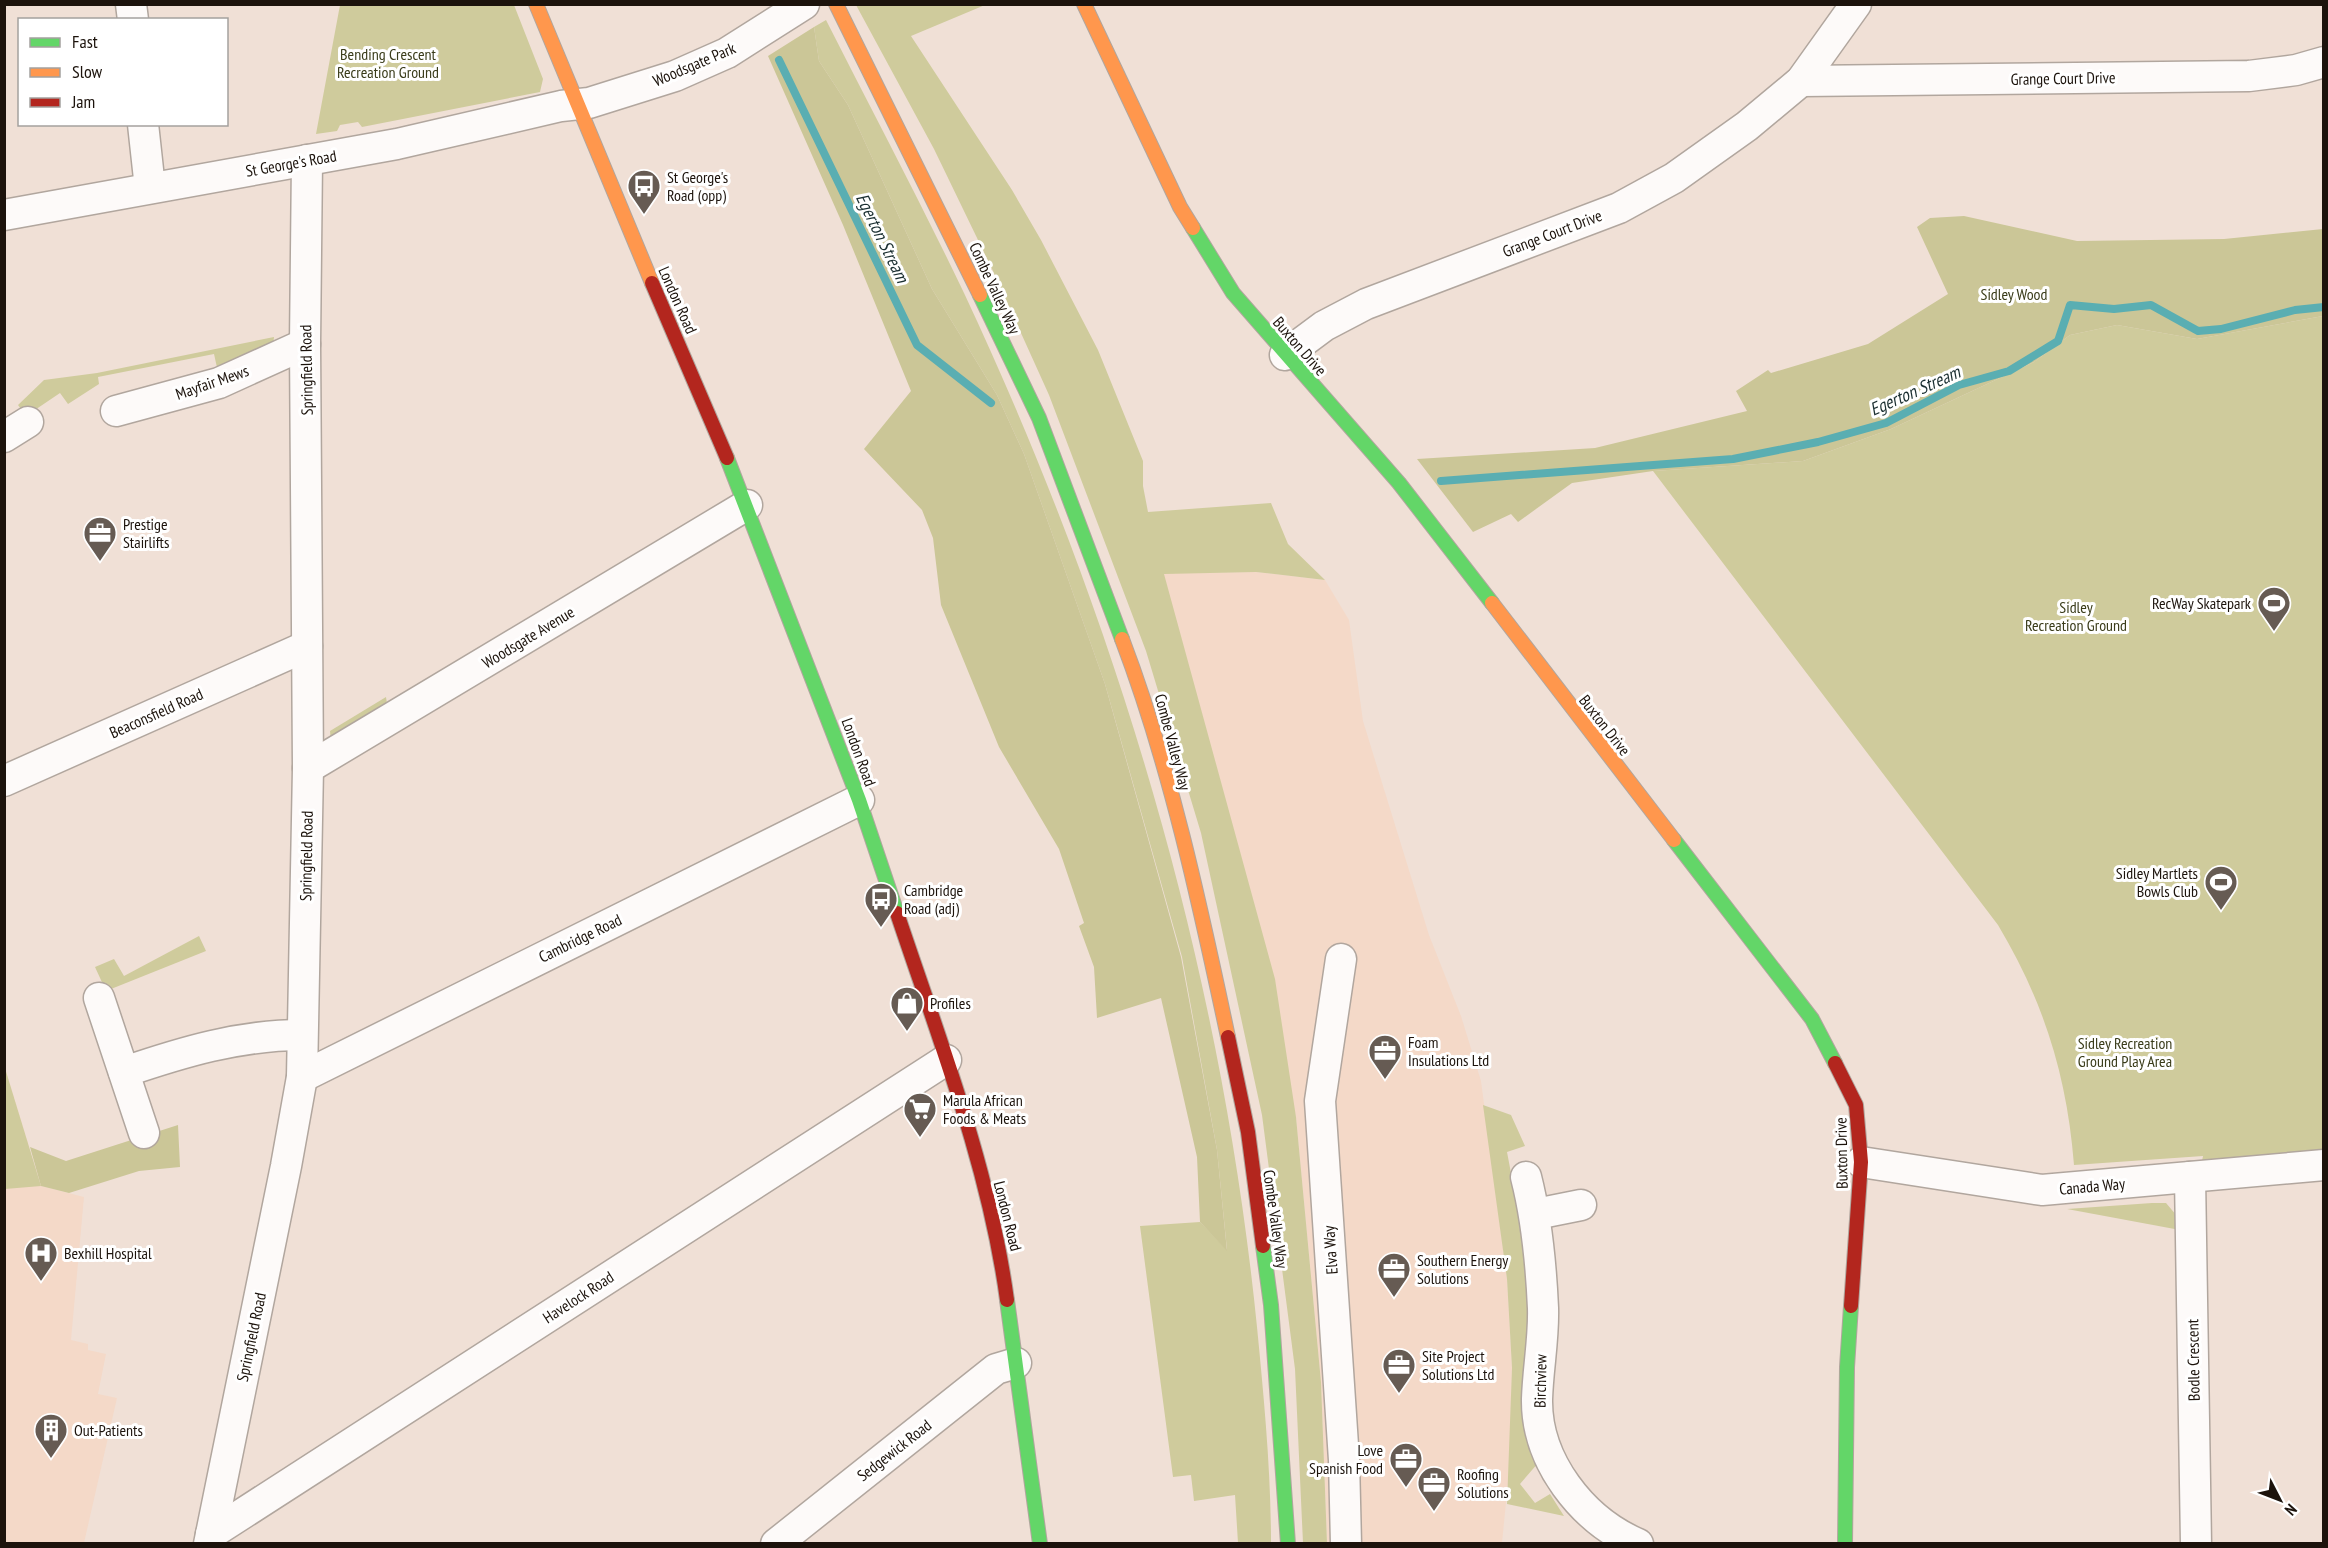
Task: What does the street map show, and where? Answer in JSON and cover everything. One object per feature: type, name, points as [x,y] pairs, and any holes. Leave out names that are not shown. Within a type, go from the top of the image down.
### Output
[{"type":"main road","name":"London Road","points":[[536,4],[576,105],[747,505],[859,800],[946,1060],[987,1196],[1002,1263],[1040,1544]]},
{"type":"main road","name":"Combe Valley Way","points":[[836,4],[919,167],[1039,418],[1140,685],[1202,908],[1248,1132],[1271,1305],[1286,1473],[1288,1544]]},
{"type":"main road","name":"Buxton Drive","points":[[1084,4],[1180,207],[1233,293],[1399,483],[1812,1018],[1856,1105],[1862,1162],[1847,1367],[1845,1544]]},
{"type":"street","name":"Woodsgate Park","points":[[576,105],[675,76],[727,53],[804,4]]},
{"type":"street","name":"Grange Court Drive","points":[[1285,355],[1324,326],[1366,304],[1619,208],[1674,178],[1747,126],[1802,81],[1856,4]]},
{"type":"street","name":"Grange Court Drive","points":[[1802,81],[2249,76],[2296,70],[2324,62]]},
{"type":"street","name":"St George's Road","points":[[4,215],[397,144],[576,105]]},
{"type":"street","points":[[143,126],[150,188]]},
{"type":"street","name":"Springfield Road","points":[[210,1539],[302,1077],[308,768],[305,344],[307,160]]},
{"type":"street","name":"Mayfair Mews","points":[[116,411],[219,383],[305,344]]},
{"type":"street","name":"Woodsgate Avenue","points":[[308,768],[747,505]]},
{"type":"street","name":"Beaconsfield Road","points":[[4,781],[307,646]]},
{"type":"street","name":"Cambridge Road","points":[[302,1077],[859,800]]},
{"type":"street","name":"Elva Way","points":[[1341,959],[1320,1101],[1344,1460],[1346,1544]]},
{"type":"street","points":[[99,998],[144,1133]]},
{"type":"street","points":[[124,1072],[196,1048],[245,1038],[302,1035]]},
{"type":"street","name":"Havelock Road","points":[[210,1539],[946,1060]]},
{"type":"street","name":"Canada Way","points":[[1862,1162],[2042,1190],[2324,1165]]},
{"type":"street","name":"Birchview","points":[[1526,1177],[1536,1214],[1543,1310],[1537,1401],[1543,1441],[1560,1480],[1594,1515],[1637,1543]]},
{"type":"street","name":"Bodle Crescent","points":[[2190,1178],[2196,1544]]},
{"type":"street","points":[[1536,1214],[1581,1205]]},
{"type":"street","name":"Sedgewick Road","points":[[776,1544],[996,1369],[1016,1363]]},
{"type":"shaded area","points":[[1256,572],[1325,580],[1349,620],[1363,721],[1429,935],[1461,1016],[1481,1081],[1507,1279],[1512,1368],[1510,1462],[1502,1543],[1327,1543],[1321,1382],[1296,1117],[1163,573]]},
{"type":"shaded area","name":"Bexhill Hospital","points":[[4,1065],[41,1186],[84,1197],[71,1340],[88,1344],[88,1350],[106,1354],[98,1394],[117,1398],[84,1543],[5,1543]]},
{"type":"green space","name":"Bending Crescent Recreation Ground","points":[[340,5],[514,5],[543,79],[540,92],[362,127],[358,122],[340,125],[337,131],[316,134]]},
{"type":"green space","points":[[856,5],[985,5],[911,36],[1012,190],[1041,240],[1098,350],[1143,461],[1143,486],[1148,512],[1271,503],[1288,544],[1325,580],[1256,572],[1164,574],[1275,979],[1296,1117],[1321,1382],[1327,1543],[1303,1543],[1295,1369],[1262,1115],[1201,833],[1146,651],[1049,395],[934,149]]},
{"type":"green space","points":[[826,20],[964,293],[1019,416],[1069,542],[1114,669],[1154,798],[1189,928],[1218,1060],[1240,1193],[1265,1408],[1271,1543],[1238,1543],[1235,1495],[1194,1501],[1191,1475],[1173,1477],[1140,1226],[1200,1222],[1227,1250],[1217,1150],[1182,957],[1105,684],[1024,454],[997,395],[932,289],[848,105],[819,61],[814,27]]},
{"type":"green space","points":[[814,27],[819,61],[848,105],[932,289],[997,395],[1024,454],[1105,684],[1181,957],[1217,1150],[1227,1251],[1200,1222],[1197,1157],[1161,998],[1097,1018],[1094,967],[1079,926],[1084,923],[1059,849],[999,747],[941,605],[933,538],[922,510],[864,449],[911,391],[843,225],[768,56]]},
{"type":"green space","name":"Sidley Wood","points":[[1964,216],[2077,241],[2224,239],[2323,229],[2323,316],[2197,339],[2117,325],[2070,335],[2034,362],[1891,429],[1803,461],[1653,471],[1572,483],[1518,522],[1511,514],[1473,532],[1417,459],[1595,448],[1747,411],[1736,391],[1768,370],[1771,373],[1868,344],[1948,294],[1917,227],[1930,218]]},
{"type":"green space","name":"Sidley Recreation Ground","points":[[2323,316],[2323,1150],[2202,1161],[2203,1156],[2074,1165],[2066,1101],[2051,1040],[2028,982],[1998,925],[1653,471],[1803,461],[1891,429],[2034,362],[2070,335],[2117,325],[2197,339]]},
{"type":"green space","points":[[274,337],[273,346],[218,372],[214,354],[98,377],[99,384],[68,404],[60,393],[26,416],[18,405],[44,380],[97,373]]},
{"type":"green space","points":[[386,697],[388,710],[331,743],[330,731]]},
{"type":"green space","points":[[199,936],[206,951],[106,991],[95,967],[114,959],[124,976]]},
{"type":"green space","points":[[4,1065],[41,1186],[5,1189]]},
{"type":"green space","points":[[1483,1105],[1511,1115],[1525,1146],[1507,1152],[1525,1268],[1539,1462],[1520,1484],[1535,1503],[1550,1494],[1564,1516],[1507,1504],[1512,1368],[1507,1279]]},
{"type":"green space","points":[[178,1125],[180,1167],[139,1171],[69,1193],[41,1186],[30,1147],[66,1161]]},
{"type":"green space","points":[[2166,1203],[2177,1216],[2180,1230],[2067,1209]]},
{"type":"waterway","name":"Egerton Stream","points":[[779,60],[917,345],[991,403]]},
{"type":"waterway","name":"Egerton Stream","points":[[1441,481],[1733,459],[1818,442],[1886,423],[1959,385],[2009,371],[2058,341],[2070,305],[2114,309],[2151,305],[2198,331],[2221,329],[2295,310],[2324,307]]},
{"type":"traffic: fast","points":[[1193,228],[1233,293],[1399,483],[1492,603]]},
{"type":"traffic: fast","points":[[980,295],[1039,418],[1122,639]]},
{"type":"traffic: fast","points":[[727,458],[859,800],[897,913]]},
{"type":"traffic: fast","points":[[1674,840],[1812,1019],[1835,1063]]},
{"type":"traffic: fast","points":[[1263,1246],[1271,1305],[1288,1544]]},
{"type":"traffic: fast","points":[[1007,1300],[1040,1544]]},
{"type":"traffic: fast","points":[[1845,1544],[1847,1367],[1851,1306]]},
{"type":"traffic: slow","points":[[536,4],[652,283]]},
{"type":"traffic: slow","points":[[836,4],[980,295]]},
{"type":"traffic: slow","points":[[1084,4],[1180,207],[1193,228]]},
{"type":"traffic: slow","points":[[1492,603],[1674,840]]},
{"type":"traffic: slow","points":[[1122,639],[1169,785],[1195,886],[1228,1037]]},
{"type":"traffic: jam","points":[[652,283],[727,458]]},
{"type":"traffic: jam","points":[[897,913],[946,1056],[975,1152],[999,1250],[1007,1300]]},
{"type":"traffic: jam","points":[[1228,1037],[1248,1132],[1263,1246]]},
{"type":"traffic: jam","points":[[1835,1063],[1856,1105],[1861,1162],[1851,1306]]},
{"type":"place","name":"St George's Road (opp)","points":[[644,215]]},
{"type":"place","name":"Prestige Stairlifts","points":[[100,562]]},
{"type":"place","name":"RecWay Skatepark","points":[[2274,632]]},
{"type":"place","name":"Sidley Martlets Bowls Club","points":[[2221,911]]},
{"type":"place","name":"Cambridge Road (adj)","points":[[881,928]]},
{"type":"place","name":"Profiles","points":[[907,1032]]},
{"type":"place","name":"Foam Insulations Ltd","points":[[1385,1080]]},
{"type":"place","name":"Marula African Foods & Meats","points":[[920,1138]]},
{"type":"place","name":"Bexhill Hospital","points":[[41,1282]]},
{"type":"place","name":"Southern Energy Solutions","points":[[1394,1298]]},
{"type":"place","name":"Site Project Solutions Ltd","points":[[1399,1394]]},
{"type":"place","name":"Out-Patients","points":[[51,1459]]},
{"type":"place","name":"Love Spanish Food","points":[[1406,1488]]},
{"type":"place","name":"Roofing Solutions","points":[[1434,1512]]},
{"type":"park label","name":"Sidley Recreation Ground Play Area","points":[[2125,1052]]}]
